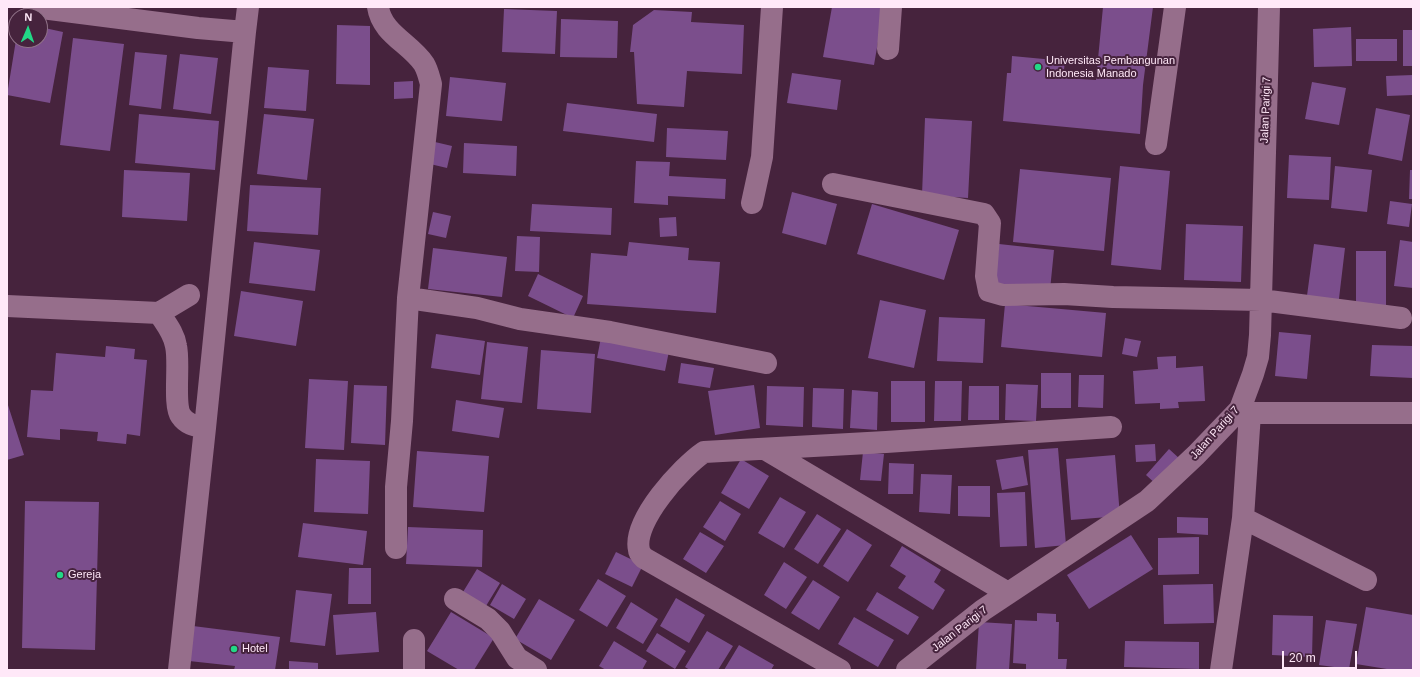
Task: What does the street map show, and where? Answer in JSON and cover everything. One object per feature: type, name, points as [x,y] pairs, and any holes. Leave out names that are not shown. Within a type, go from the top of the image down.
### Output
[{"type":"street","points":[[34,7],[198,28],[245,32]]},
{"type":"street","points":[[179,670],[248,7]]},
{"type":"street","points":[[378,7],[379,13],[388,29],[423,63],[428,72],[431,84],[408,298],[402,421],[396,487],[396,548]]},
{"type":"street","points":[[752,203],[762,157],[772,7]]},
{"type":"street","points":[[888,49],[891,7]]},
{"type":"street","points":[[1156,144],[1175,7]]},
{"type":"street","name":"Jalan Parigi 7","points":[[907,670],[983,610],[1147,501],[1245,411],[1258,357],[1261,300],[1269,7]]},
{"type":"street","points":[[833,184],[984,214],[990,223],[986,276],[989,291],[1003,295],[1064,294],[1113,297],[1261,300],[1402,318]]},
{"type":"street","points":[[7,306],[159,313],[189,295]]},
{"type":"street","points":[[408,298],[477,308],[520,319],[610,332],[766,363]]},
{"type":"street","points":[[159,313],[171,331],[176,346],[179,370],[177,404],[181,416],[192,426],[205,428]]},
{"type":"street","points":[[1221,670],[1243,518],[1245,411],[1413,413]]},
{"type":"street","points":[[840,670],[644,558],[639,550],[639,539],[644,522],[656,501],[690,461],[704,452],[766,450],[1111,427]]},
{"type":"street","points":[[766,450],[1008,593]]},
{"type":"street","points":[[1243,518],[1366,580]]},
{"type":"street","points":[[455,599],[488,619],[500,630],[517,658],[536,670]]},
{"type":"street","points":[[414,640],[414,670]]},
{"type":"building","points":[[832,7],[884,7],[874,65],[823,57]]},
{"type":"building","name":"Universitas Pembangunan Indonesia Manado","points":[[1103,7],[1153,7],[1143,85],[1140,134],[1003,121],[1007,73],[1011,73],[1012,56],[1065,61],[1063,78],[1096,80]]},
{"type":"building","points":[[504,9],[557,11],[555,54],[502,52]]},
{"type":"building","points":[[654,10],[692,12],[691,22],[744,25],[742,74],[687,71],[684,107],[637,104],[634,52],[630,52],[633,25]]},
{"type":"building","points":[[561,19],[618,21],[617,58],[560,57]]},
{"type":"building","points":[[337,25],[370,26],[370,85],[336,84]]},
{"type":"building","points":[[1351,27],[1352,66],[1314,67],[1313,29]]},
{"type":"building","points":[[48,29],[63,32],[50,103],[7,95],[15,48],[48,48]]},
{"type":"building","points":[[1403,30],[1413,30],[1413,66],[1403,66]]},
{"type":"building","points":[[73,38],[124,44],[110,151],[60,145]]},
{"type":"building","points":[[1356,39],[1397,39],[1397,61],[1356,61]]},
{"type":"building","points":[[135,52],[167,55],[161,109],[129,105]]},
{"type":"building","points":[[180,54],[218,58],[211,114],[173,109]]},
{"type":"building","points":[[268,67],[309,70],[306,111],[264,108]]},
{"type":"building","points":[[792,73],[841,80],[837,110],[787,103]]},
{"type":"building","points":[[1413,75],[1413,95],[1387,96],[1386,76]]},
{"type":"building","points":[[450,77],[506,83],[502,121],[446,116]]},
{"type":"building","points":[[413,81],[413,98],[394,99],[394,82]]},
{"type":"building","points":[[1312,82],[1346,88],[1339,125],[1305,119]]},
{"type":"building","points":[[567,103],[657,114],[654,142],[563,131]]},
{"type":"building","points":[[1376,108],[1410,115],[1402,161],[1368,154]]},
{"type":"building","points":[[139,114],[219,121],[215,170],[135,163]]},
{"type":"building","points":[[264,114],[314,119],[307,180],[257,174]]},
{"type":"building","points":[[925,118],[972,121],[968,198],[922,195]]},
{"type":"building","points":[[667,128],[728,131],[726,160],[666,157]]},
{"type":"building","points":[[435,142],[452,146],[447,168],[430,164]]},
{"type":"building","points":[[464,143],[517,146],[516,176],[463,173]]},
{"type":"building","points":[[1289,155],[1331,157],[1329,200],[1287,198]]},
{"type":"building","points":[[636,161],[670,162],[669,176],[726,179],[725,199],[668,196],[668,205],[634,203]]},
{"type":"building","points":[[1120,166],[1170,171],[1161,270],[1111,265]]},
{"type":"building","points":[[1335,166],[1372,170],[1367,212],[1331,208]]},
{"type":"building","points":[[1020,169],[1111,178],[1104,251],[1013,242]]},
{"type":"building","points":[[124,170],[190,173],[187,221],[122,217]]},
{"type":"building","points":[[1410,170],[1413,170],[1413,199],[1409,199]]},
{"type":"building","points":[[250,185],[321,188],[318,235],[247,231]]},
{"type":"building","points":[[792,192],[837,204],[826,245],[782,233]]},
{"type":"building","points":[[1390,201],[1412,204],[1409,227],[1387,224]]},
{"type":"building","points":[[532,204],[612,208],[611,235],[530,231]]},
{"type":"building","points":[[872,204],[959,230],[944,280],[857,254]]},
{"type":"building","points":[[433,212],[451,216],[446,238],[428,234]]},
{"type":"building","points":[[676,217],[677,236],[660,237],[659,218]]},
{"type":"building","points":[[1186,224],[1243,226],[1241,282],[1184,280]]},
{"type":"building","points":[[517,236],[540,237],[539,272],[515,271]]},
{"type":"building","points":[[1400,240],[1413,242],[1413,288],[1394,286]]},
{"type":"building","points":[[254,242],[320,250],[315,291],[249,283]]},
{"type":"building","points":[[629,242],[689,248],[688,260],[720,262],[716,313],[587,304],[591,253],[627,256]]},
{"type":"building","points":[[999,244],[1054,250],[1050,290],[995,284]]},
{"type":"building","points":[[1314,244],[1345,248],[1338,307],[1306,303]]},
{"type":"building","points":[[433,248],[507,257],[502,297],[428,289]]},
{"type":"building","points":[[1356,251],[1386,251],[1386,310],[1356,310]]},
{"type":"building","points":[[538,274],[583,296],[573,318],[528,296]]},
{"type":"building","points":[[241,291],[303,301],[296,346],[234,336]]},
{"type":"building","points":[[880,300],[926,310],[914,368],[868,358]]},
{"type":"building","points":[[1005,304],[1106,313],[1102,357],[1001,347]]},
{"type":"building","points":[[939,317],[985,319],[983,363],[937,361]]},
{"type":"building","points":[[602,332],[670,346],[665,371],[597,358]]},
{"type":"building","points":[[1279,332],[1311,335],[1307,379],[1275,376]]},
{"type":"building","points":[[436,334],[485,341],[480,375],[431,368]]},
{"type":"building","points":[[1125,338],[1141,341],[1137,357],[1122,354]]},
{"type":"building","points":[[487,342],[528,347],[522,403],[481,399]]},
{"type":"building","points":[[1372,345],[1413,346],[1413,378],[1370,376]]},
{"type":"building","points":[[106,346],[135,349],[134,359],[147,360],[140,436],[127,434],[126,444],[97,441],[98,432],[60,429],[60,440],[27,437],[31,390],[53,391],[56,353],[105,357]]},
{"type":"building","points":[[541,350],[595,354],[591,413],[537,409]]},
{"type":"building","points":[[1176,356],[1176,368],[1203,366],[1205,401],[1178,402],[1179,408],[1160,409],[1160,403],[1135,404],[1133,371],[1158,369],[1157,357]]},
{"type":"building","points":[[681,363],[714,368],[710,388],[678,383]]},
{"type":"building","points":[[1041,373],[1071,373],[1071,408],[1041,408]]},
{"type":"building","points":[[1079,375],[1104,375],[1103,408],[1078,407]]},
{"type":"building","points":[[309,379],[348,381],[344,450],[305,448]]},
{"type":"building","points":[[891,381],[925,381],[925,422],[891,422]]},
{"type":"building","points":[[935,381],[962,381],[961,421],[934,421]]},
{"type":"building","points":[[1006,384],[1038,385],[1036,421],[1005,420]]},
{"type":"building","points":[[354,385],[387,386],[385,445],[351,443]]},
{"type":"building","points":[[754,385],[760,428],[715,435],[708,391]]},
{"type":"building","points":[[767,386],[804,387],[803,427],[766,425]]},
{"type":"building","points":[[969,386],[999,386],[999,420],[968,420]]},
{"type":"building","points":[[813,388],[844,389],[843,429],[812,427]]},
{"type":"building","points":[[852,390],[878,392],[877,430],[850,428]]},
{"type":"building","points":[[456,400],[504,408],[499,438],[452,431]]},
{"type":"building","points":[[7,402],[24,455],[7,460]]},
{"type":"building","points":[[1155,444],[1156,461],[1136,462],[1135,445]]},
{"type":"building","points":[[1058,448],[1066,545],[1035,548],[1028,450]]},
{"type":"building","points":[[1169,449],[1180,459],[1157,485],[1146,475]]},
{"type":"building","points":[[417,451],[489,456],[484,512],[413,507]]},
{"type":"building","points":[[863,452],[884,454],[881,481],[860,480]]},
{"type":"building","points":[[1115,455],[1120,516],[1071,520],[1066,459]]},
{"type":"building","points":[[1023,456],[1028,485],[1002,490],[996,460]]},
{"type":"building","points":[[316,459],[370,461],[368,514],[314,512]]},
{"type":"building","points":[[741,459],[769,476],[749,509],[721,493]]},
{"type":"building","points":[[889,463],[914,464],[913,494],[888,494]]},
{"type":"building","points":[[921,474],[952,475],[950,514],[919,512]]},
{"type":"building","points":[[958,486],[990,486],[990,517],[958,516]]},
{"type":"building","points":[[1025,492],[1027,546],[1000,547],[997,493]]},
{"type":"building","points":[[780,497],[806,512],[784,548],[758,533]]},
{"type":"building","name":"Gereja","points":[[25,501],[99,502],[95,650],[22,648]]},
{"type":"building","points":[[720,501],[741,514],[725,541],[703,527]]},
{"type":"building","points":[[817,514],[841,529],[818,564],[794,549]]},
{"type":"building","points":[[1177,517],[1208,518],[1208,535],[1177,533]]},
{"type":"building","points":[[303,523],[367,531],[363,565],[298,557]]},
{"type":"building","points":[[408,527],[483,530],[482,567],[406,564]]},
{"type":"building","points":[[847,529],[872,545],[848,582],[823,566]]},
{"type":"building","points":[[700,532],[724,546],[706,573],[683,559]]},
{"type":"building","points":[[1131,535],[1153,569],[1089,609],[1067,575]]},
{"type":"building","points":[[1199,537],[1199,574],[1158,575],[1158,538]]},
{"type":"building","points":[[902,546],[941,570],[934,582],[945,590],[933,610],[898,588],[906,576],[890,566]]},
{"type":"building","points":[[616,552],[643,565],[632,587],[605,574]]},
{"type":"building","points":[[784,562],[807,577],[786,609],[764,595]]},
{"type":"building","points":[[349,568],[371,568],[371,604],[348,604]]},
{"type":"building","points":[[477,569],[500,583],[486,606],[463,592]]},
{"type":"building","points":[[598,579],[626,596],[607,627],[579,610]]},
{"type":"building","points":[[813,580],[840,597],[819,630],[791,613]]},
{"type":"building","points":[[502,584],[526,599],[514,619],[490,605]]},
{"type":"building","points":[[1213,584],[1214,623],[1164,624],[1163,585]]},
{"type":"building","points":[[296,590],[332,594],[325,646],[290,642]]},
{"type":"building","points":[[877,592],[919,617],[908,635],[866,610]]},
{"type":"building","points":[[676,598],[705,615],[689,643],[660,626]]},
{"type":"building","points":[[539,599],[575,620],[551,660],[515,639]]},
{"type":"building","points":[[631,602],[658,619],[643,644],[616,628]]},
{"type":"building","points":[[1366,607],[1413,615],[1412,670],[1393,670],[1356,664]]},
{"type":"building","points":[[376,612],[379,652],[336,655],[333,615]]},
{"type":"building","points":[[451,612],[494,638],[474,670],[459,670],[427,651]]},
{"type":"building","points":[[1037,613],[1056,614],[1056,622],[1059,622],[1058,659],[1067,659],[1066,670],[1026,670],[1026,664],[1013,663],[1015,620],[1037,621]]},
{"type":"building","points":[[1273,615],[1313,616],[1312,657],[1272,655]]},
{"type":"building","points":[[854,617],[894,640],[878,667],[838,644]]},
{"type":"building","points":[[1326,620],[1357,624],[1349,669],[1319,665]]},
{"type":"building","points":[[979,622],[1012,624],[1009,670],[976,670]]},
{"type":"building","name":"Hotel","points":[[193,626],[280,637],[275,670],[234,670],[235,666],[189,661]]},
{"type":"building","points":[[707,631],[733,646],[718,670],[690,670],[685,667]]},
{"type":"building","points":[[657,633],[686,651],[675,669],[646,651]]},
{"type":"building","points":[[614,641],[647,661],[642,670],[606,670],[599,666]]},
{"type":"building","points":[[1125,641],[1199,642],[1199,669],[1124,667]]},
{"type":"building","points":[[739,645],[774,665],[771,670],[724,670]]},
{"type":"building","points":[[289,661],[318,663],[318,670],[289,670]]},
{"type":"place","name":"Universitas Pembangunan Indonesia Manado","points":[[1038,67]]},
{"type":"place","name":"Gereja","points":[[60,575]]},
{"type":"place","name":"Hotel","points":[[234,649]]}]
